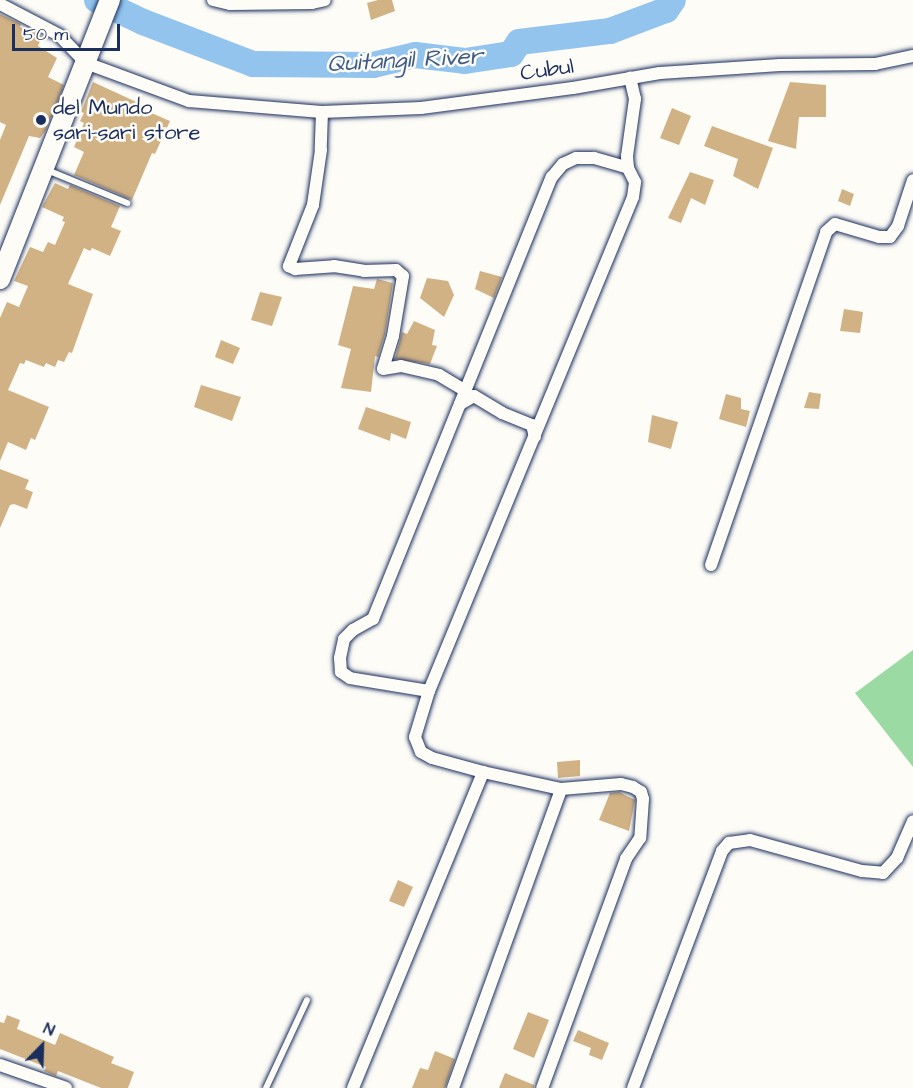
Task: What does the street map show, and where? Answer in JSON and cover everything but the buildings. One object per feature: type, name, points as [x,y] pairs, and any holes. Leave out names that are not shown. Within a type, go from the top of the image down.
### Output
[{"type":"main road","points":[[0,279],[110,0]]},
{"type":"street","points":[[213,0],[230,4],[312,3],[325,0]]},
{"type":"street","points":[[0,4],[59,35],[88,55]]},
{"type":"street","name":"Cubul","points":[[88,55],[189,101],[322,112],[421,108],[660,73],[780,65],[876,64],[913,56]]},
{"type":"street","points":[[542,1088],[626,859],[640,838],[643,800],[641,792],[621,784],[561,789],[483,772],[432,758],[416,746],[415,737],[429,691],[628,211],[635,182],[628,168],[629,141],[635,113],[635,99],[630,78]]},
{"type":"street","points":[[322,112],[321,150],[313,205],[289,266],[294,269],[334,267],[364,271],[396,270],[403,276],[402,285],[383,369],[401,366],[439,375],[466,391]]},
{"type":"street","points":[[429,691],[358,681],[341,672],[340,658],[344,639],[353,630],[373,619],[552,177],[563,164],[576,158],[594,158],[628,168]]},
{"type":"street","points":[[711,565],[826,232],[835,224],[879,237],[890,237],[898,226],[913,180]]},
{"type":"street","points":[[460,405],[474,396],[502,413],[532,425],[535,437]]},
{"type":"street","points":[[353,1088],[483,772]]},
{"type":"street","points":[[453,1088],[561,789]]},
{"type":"street","points":[[633,1088],[722,851],[729,843],[750,840],[862,871],[883,873],[897,858],[913,821]]},
{"type":"street","points":[[0,1065],[66,1088]]},
{"type":"lane","points":[[43,168],[127,204]]},
{"type":"lane","points":[[266,1088],[307,1000]]},
{"type":"green space","points":[[913,650],[913,767],[855,693]]},
{"type":"waterway","name":"Quitangil River","points":[[97,0],[143,22],[253,64],[373,65],[415,55],[465,61],[511,54],[519,42],[610,31],[666,10],[673,0]]},
{"type":"place","name":"del Mundo sari-sari store","points":[[41,120]]}]
